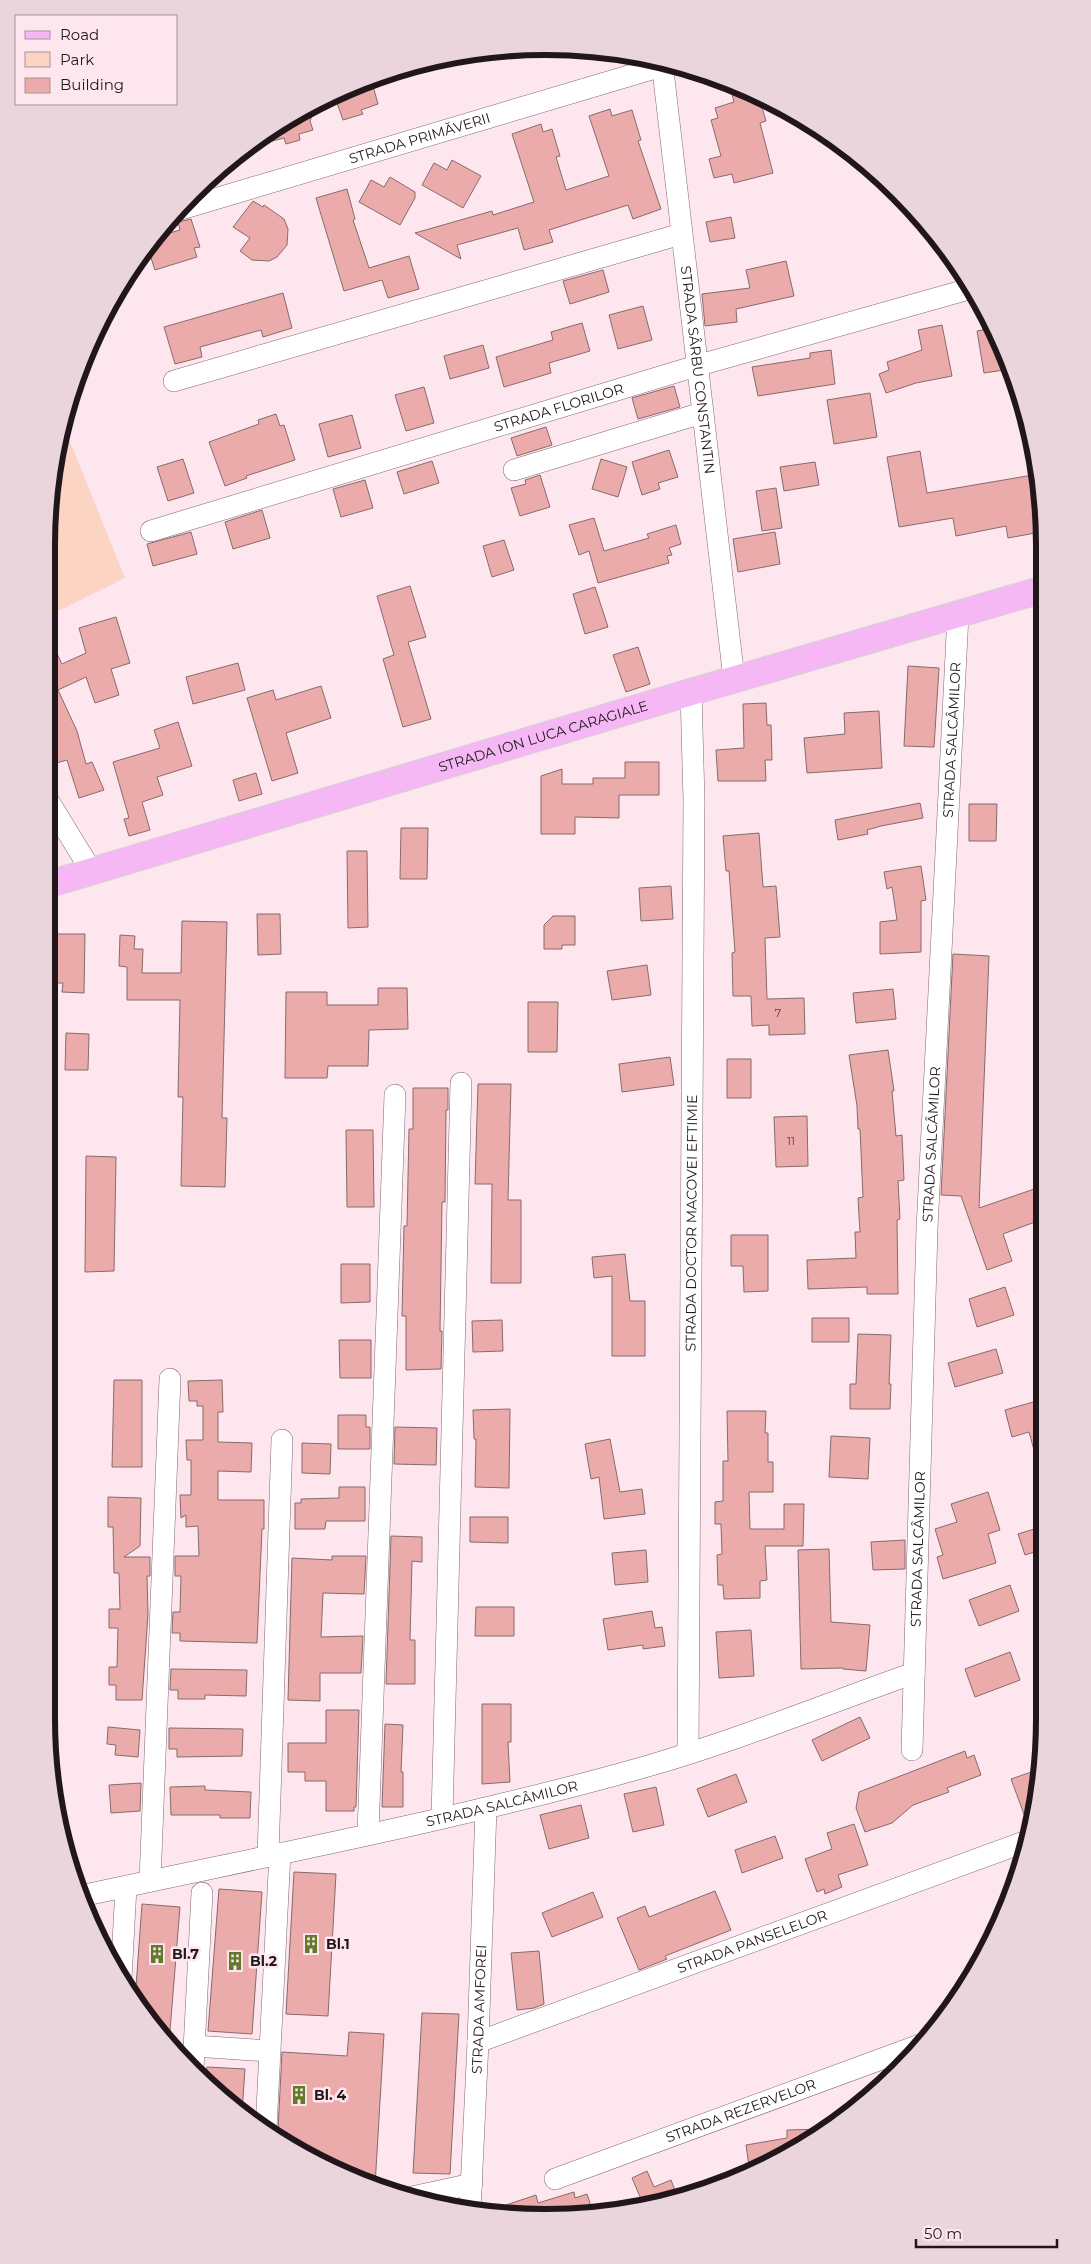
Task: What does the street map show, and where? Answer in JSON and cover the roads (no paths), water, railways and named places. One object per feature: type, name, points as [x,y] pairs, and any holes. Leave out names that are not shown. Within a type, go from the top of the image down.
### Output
[{"type":"main road","name":"STRADA ION LUCA CARAGIALE","points":[[55,882],[734,679],[1036,592]]},
{"type":"street","name":"STRADA PRIMĂVERII","points":[[193,206],[652,67]]},
{"type":"street","name":"STRADA SÂRBU CONSTANTIN","points":[[663,70],[734,679]]},
{"type":"street","points":[[174,381],[681,234]]},
{"type":"street","name":"STRADA FLORILOR","points":[[151,531],[696,366],[964,290]]},
{"type":"street","points":[[514,470],[702,413]]},
{"type":"street","name":"STRADA SALCÂMILOR","points":[[912,1750],[928,1229],[958,615]]},
{"type":"street","name":"STRADA DOCTOR MACOVEI EFTIMIE","points":[[688,1754],[694,800],[692,692]]},
{"type":"street","points":[[55,812],[92,872]]},
{"type":"street","points":[[442,1817],[461,1083]]},
{"type":"street","points":[[368,1834],[395,1095]]},
{"type":"street","points":[[150,1881],[170,1379]]},
{"type":"street","points":[[266,2121],[274,1854],[282,1440]]},
{"type":"street","name":"STRADA SALCÂMILOR","points":[[88,1895],[486,1808],[586,1783],[688,1754],[914,1673]]},
{"type":"street","name":"STRADA AMFOREI","points":[[471,2203],[486,1808]]},
{"type":"street","name":"STRADA PANSELELOR","points":[[478,2042],[1019,1845]]},
{"type":"street","points":[[122,1965],[126,1887]]},
{"type":"street","points":[[193,2059],[202,1893]]},
{"type":"street","points":[[194,2046],[269,2051]]},
{"type":"street","name":"STRADA REZERVELOR","points":[[555,2179],[907,2050]]},
{"type":"street","points":[[426,2194],[472,2184]]},
{"type":"place","name":"Bl.1","points":[[311,1944]]},
{"type":"place","name":"Bl.7","points":[[157,1954]]},
{"type":"place","name":"Bl.2","points":[[235,1961]]},
{"type":"place","name":"Bl. 4","points":[[299,2095]]}]
